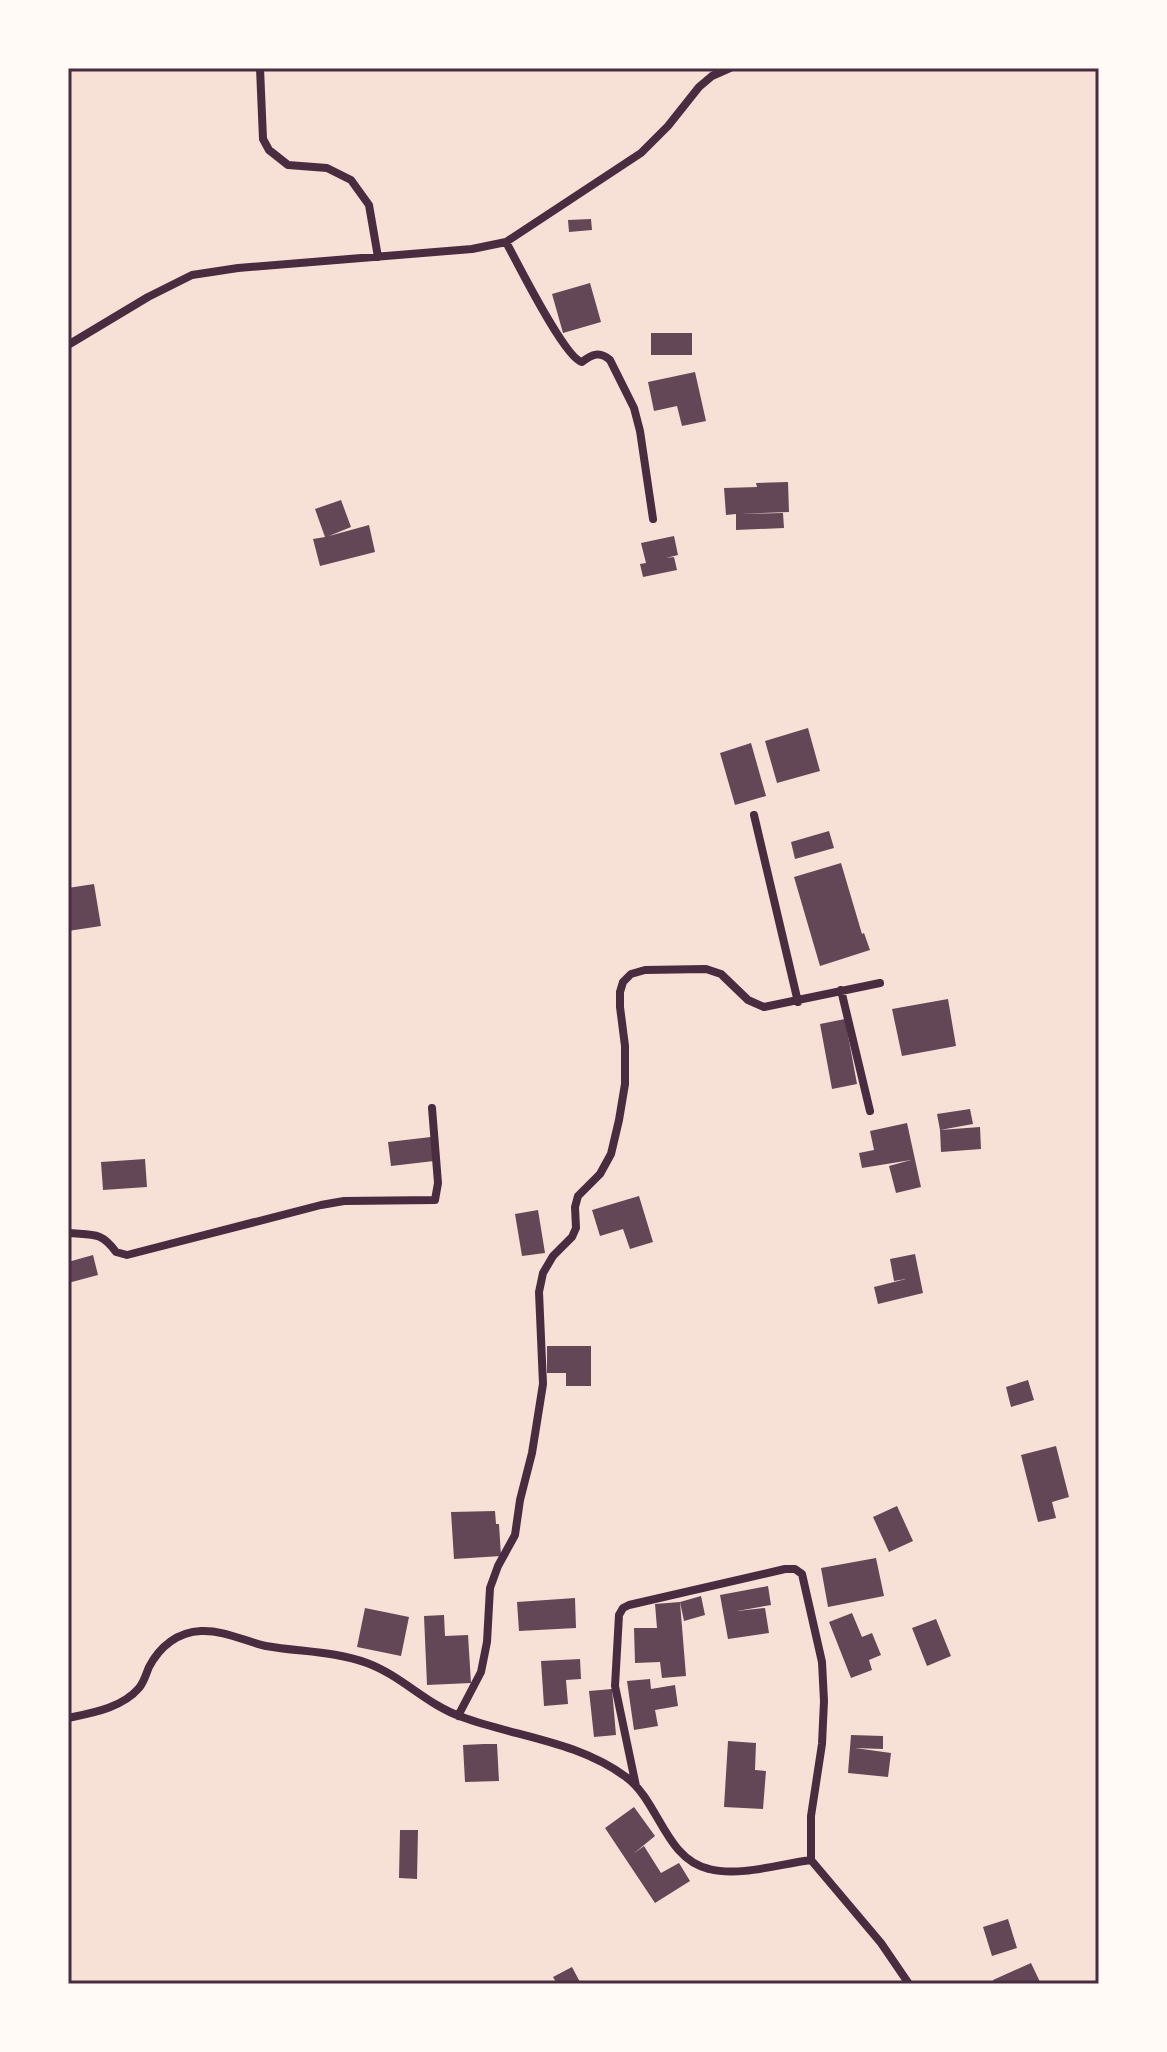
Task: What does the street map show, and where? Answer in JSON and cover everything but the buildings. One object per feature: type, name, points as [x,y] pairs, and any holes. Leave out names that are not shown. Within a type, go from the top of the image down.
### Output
[{"type":"street","points":[[260,68],[263,139],[269,150],[288,165],[327,168],[351,180],[369,205],[378,257]]},
{"type":"street","points":[[68,345],[148,297],[192,275],[238,268],[472,249],[506,242],[641,153],[668,126],[699,87],[712,76],[730,68]]},
{"type":"street","points":[[506,242],[574,359],[582,362],[597,353],[610,360],[634,408],[653,519]]},
{"type":"street","points":[[754,815],[798,1002]]},
{"type":"street","points":[[458,1716],[481,1672],[487,1642],[490,1588],[515,1535],[532,1453],[543,1384],[539,1292],[543,1273],[553,1256],[572,1237],[576,1228],[578,1196],[600,1174],[611,1154],[619,1120],[625,1084],[625,1046],[620,1007],[623,982],[631,974],[645,970],[706,969],[721,974],[748,1000],[764,1007],[880,983]]},
{"type":"street","points":[[841,990],[870,1111]]},
{"type":"street","points":[[68,1233],[98,1235],[106,1238],[116,1252],[127,1255],[321,1205],[344,1201],[435,1200],[438,1183],[432,1108]]},
{"type":"street","points":[[637,1788],[615,1686],[619,1615],[623,1608],[785,1569],[795,1569],[802,1574],[824,1682],[822,1744],[811,1816],[811,1860],[881,1943],[909,1984]]},
{"type":"street","points":[[68,1718],[94,1713],[126,1700],[141,1687],[150,1665],[166,1644],[185,1633],[205,1631],[228,1634],[263,1645],[313,1651],[368,1663],[458,1716],[576,1749],[601,1761],[637,1788],[681,1854],[707,1869],[740,1870],[811,1860]]}]
